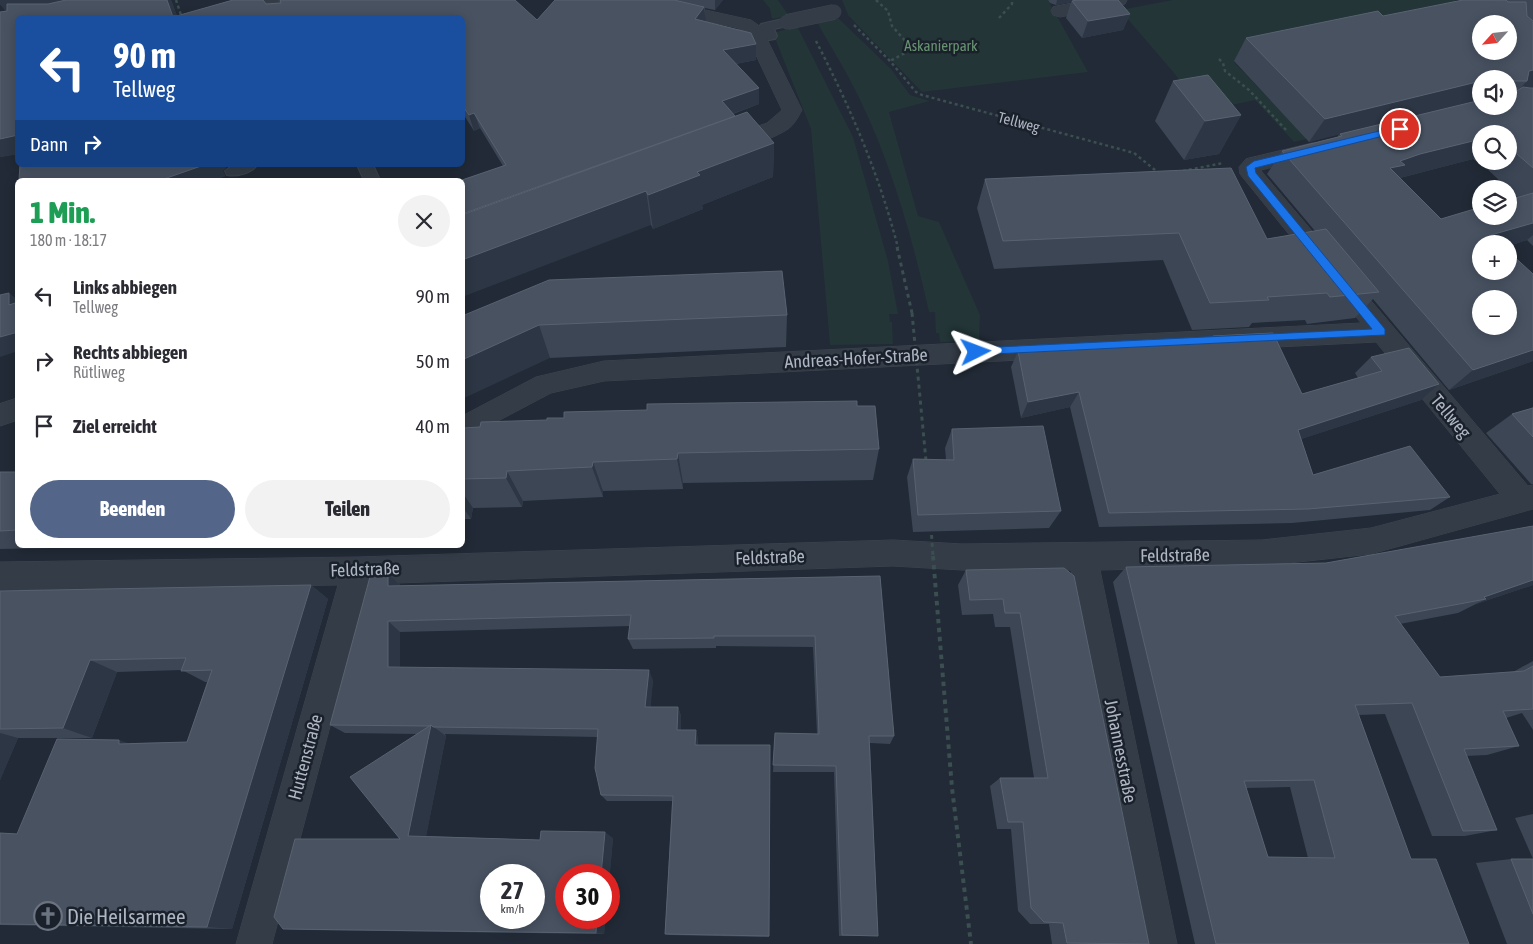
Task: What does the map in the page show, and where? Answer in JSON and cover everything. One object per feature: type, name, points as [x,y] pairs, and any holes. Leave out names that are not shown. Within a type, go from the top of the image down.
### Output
[{"type":"street","points":[[634,0],[744,24],[754,31],[792,110],[789,118],[778,126],[713,150]]},
{"type":"street","points":[[1060,11],[1118,0]]},
{"type":"street","points":[[1306,151],[1334,145]]},
{"type":"street","name":"Tellweg","points":[[1306,151],[1254,164],[1250,167],[1251,174],[1381,332],[1527,498]]},
{"type":"street","name":"Andreas-Hofer-Straße","points":[[465,427],[545,384],[604,371],[1381,332]]},
{"type":"street","points":[[0,416],[15,410]]},
{"type":"street","name":"Feldstraße","points":[[0,576],[376,561],[893,553],[962,557],[1083,557],[1262,553],[1371,541],[1527,498]]},
{"type":"street","name":"Johannesstraße","points":[[1083,557],[1159,944]]},
{"type":"street","name":"Huttenstraße","points":[[254,944],[376,561]]},
{"type":"lane","points":[[249,0],[273,3],[279,15]]},
{"type":"lane","points":[[757,38],[770,36],[766,27],[834,12]]},
{"type":"lane","points":[[233,171],[244,167]]},
{"type":"path","points":[[176,0],[181,15]]},
{"type":"path","points":[[876,0],[888,11],[892,26],[908,44],[906,53],[890,61]]},
{"type":"path","points":[[999,18],[1012,4],[1012,0]]},
{"type":"path","name":"Tellweg","points":[[852,24],[890,61],[916,92],[922,95],[1134,153],[1161,175]]},
{"type":"path","points":[[816,42],[858,128],[877,177],[897,244],[912,313],[927,470]]},
{"type":"path","points":[[1219,59],[1223,63],[1225,71],[1249,90],[1306,151]]},
{"type":"path","points":[[1180,171],[1225,162]]},
{"type":"path","points":[[930,519],[945,723],[971,944]]},
{"type":"green space","points":[[763,0],[778,0],[789,16],[772,19],[770,9]]},
{"type":"green space","name":"Askanierpark","points":[[842,0],[1048,0],[1088,72],[922,92],[848,15]]},
{"type":"green space","points":[[1173,0],[1455,0],[1474,15],[1472,18],[1234,62],[1307,139],[1294,142],[1255,100],[1204,111],[1120,10]]},
{"type":"green space","points":[[838,18],[891,69],[910,95],[930,101],[889,112],[918,216],[939,222],[980,315],[979,341],[940,342],[939,333],[936,333],[935,312],[929,312],[906,222],[887,163],[863,106],[817,22]]},
{"type":"green space","points":[[797,26],[853,137],[888,261],[898,314],[889,314],[890,322],[892,322],[893,344],[830,345],[811,129],[773,33]]},
{"type":"building","points":[[66,0],[167,0],[172,15],[15,15],[15,136],[0,139],[0,12],[7,11],[7,4],[48,4]]},
{"type":"building","points":[[233,0],[263,0],[266,4],[281,3],[280,0],[515,0],[537,20],[555,0],[674,0],[704,7],[695,19],[751,33],[756,44],[723,50],[759,88],[722,101],[735,116],[465,213],[465,179],[506,165],[474,113],[469,115],[465,109],[465,15],[180,15]]},
{"type":"building","points":[[1118,0],[1130,14],[1088,21],[1072,1]]},
{"type":"building","points":[[1463,0],[1526,2],[1527,16],[1533,21],[1533,70],[1529,71],[1527,81],[1517,81],[1517,70],[1472,70],[1472,83],[1325,119],[1246,38],[1378,11],[1383,16]]},
{"type":"building","points":[[1208,75],[1241,115],[1205,121],[1173,81]]},
{"type":"building","points":[[1523,87],[1533,88],[1533,168],[1517,154],[1517,125],[1472,125],[1472,141],[1420,154],[1400,161],[1405,165],[1390,168],[1441,219],[1472,210],[1472,225],[1517,225],[1517,198],[1533,193],[1533,223],[1491,235],[1472,235],[1472,280],[1517,280],[1517,259],[1533,274],[1533,350],[1473,370],[1282,151],[1342,136],[1340,134],[1472,102],[1472,115],[1517,115],[1517,91]]},
{"type":"building","points":[[747,112],[774,143],[697,172],[700,175],[648,195],[646,191],[465,259],[465,214]]},
{"type":"building","points":[[20,167],[198,167],[167,178],[19,178]]},
{"type":"building","points":[[1231,168],[1267,239],[1326,229],[1379,292],[1330,297],[1327,293],[1267,297],[1269,300],[1210,303],[1179,233],[1003,241],[985,179]]},
{"type":"building","points":[[782,271],[787,315],[539,325],[465,359],[465,315],[549,280]]},
{"type":"building","points":[[9,293],[9,305],[15,303],[15,333],[0,337],[0,295]]},
{"type":"building","points":[[1273,333],[1302,394],[1382,371],[1371,357],[1409,348],[1439,384],[1298,430],[1313,475],[1410,446],[1450,497],[1308,509],[1109,513],[1079,392],[1028,402],[1018,351],[1215,341],[1213,336]]},
{"type":"building","points":[[857,401],[857,406],[875,406],[879,449],[678,453],[677,459],[593,462],[592,467],[507,471],[506,478],[465,479],[465,428],[480,427],[481,422],[564,418],[564,412],[647,410],[647,404]]},
{"type":"building","points":[[1533,408],[1533,437],[1512,414]]},
{"type":"building","points":[[1043,426],[1061,511],[918,515],[913,459],[954,460],[952,429]]},
{"type":"building","points":[[0,472],[15,472],[15,530],[0,531]]},
{"type":"building","points":[[1533,526],[1533,580],[1484,597],[1486,599],[1395,616],[1440,677],[1524,671],[1533,666],[1533,709],[1503,711],[1519,746],[1464,749],[1497,830],[1463,831],[1412,703],[1355,705],[1411,859],[1436,859],[1469,944],[1216,944],[1126,567],[1326,563]],"holes":[[[1314,780],[1335,858],[1268,857],[1244,781]]]},
{"type":"building","points":[[1064,568],[1074,576],[1149,944],[1067,943],[1063,923],[1044,922],[1031,908],[1023,822],[1008,822],[1000,778],[1048,778],[1020,613],[1005,613],[1003,599],[970,600],[966,570]]},
{"type":"building","points":[[371,573],[388,573],[388,586],[880,576],[894,736],[869,736],[878,936],[842,935],[836,766],[773,765],[775,733],[819,734],[815,636],[714,636],[714,638],[628,639],[631,615],[388,621],[388,667],[649,670],[645,707],[678,707],[677,730],[696,730],[695,745],[770,745],[769,936],[665,934],[673,796],[601,795],[595,768],[598,729],[433,727],[431,725],[330,725]]},
{"type":"building","points":[[311,585],[207,927],[0,924],[0,833],[17,834],[57,739],[119,740],[119,744],[187,742],[212,670],[181,671],[186,658],[90,660],[63,728],[0,729],[0,591]]},
{"type":"building","points":[[431,725],[408,836],[540,840],[541,831],[605,832],[602,864],[555,864],[555,929],[596,929],[596,933],[283,929],[274,917],[295,839],[400,839],[350,777]]},
{"type":"building","points":[[1511,859],[1533,859],[1533,914]]},
{"type":"place","name":"Die Heilsarmee","points":[[48,916]]},
{"type":"route","points":[[976,352],[1381,332],[1251,174],[1250,167],[1254,164],[1400,129]]}]
